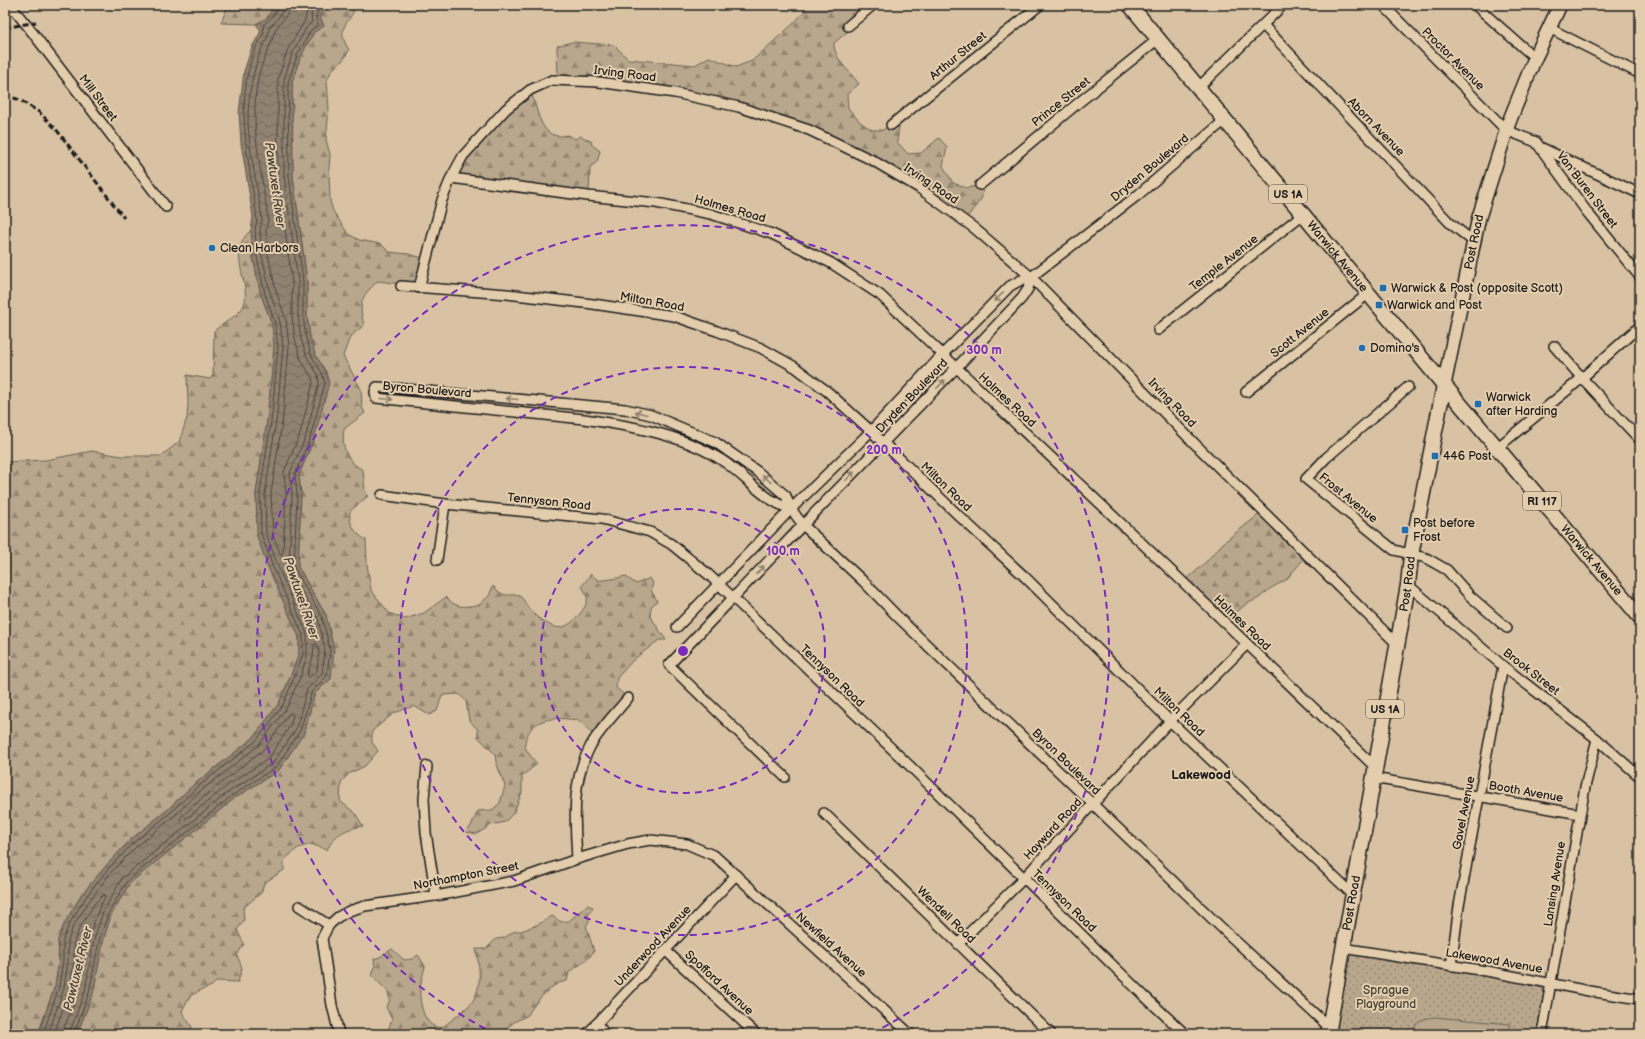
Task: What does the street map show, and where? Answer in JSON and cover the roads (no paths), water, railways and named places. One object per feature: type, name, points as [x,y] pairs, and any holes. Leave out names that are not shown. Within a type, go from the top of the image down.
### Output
[{"type":"main road","name":"Warwick Avenue","points":[[1130,5],[1226,119],[1444,385],[1640,617]]},
{"type":"main road","name":"Post Road","points":[[1329,1031],[1352,894],[1408,585],[1411,555],[1479,217],[1506,130],[1534,58],[1560,5]]},
{"type":"street","name":"Mill Street","points":[[10,5],[166,207]]},
{"type":"street","points":[[848,26],[873,5]]},
{"type":"street","name":"Arthur Street","points":[[891,125],[1040,5]]},
{"type":"street","points":[[1199,87],[1283,5]]},
{"type":"street","name":"Proctor Avenue","points":[[1383,5],[1506,130]]},
{"type":"street","points":[[1475,5],[1534,58]]},
{"type":"street","name":"Aborn Avenue","points":[[1263,25],[1450,223],[1474,242]]},
{"type":"street","points":[[1549,28],[1640,74]]},
{"type":"street","name":"Prince Street","points":[[980,185],[1158,39]]},
{"type":"street","name":"Irving Road","points":[[419,288],[442,200],[451,178],[463,156],[506,109],[530,90],[552,80],[599,82],[674,93],[740,107],[809,130],[872,160],[919,188],[974,228],[1031,277],[1191,440],[1397,644]]},
{"type":"street","name":"Dryden Boulevard","points":[[677,627],[791,509],[871,431],[942,355],[1010,286],[1031,277],[1138,195],[1226,119]]},
{"type":"street","name":"Van Buren Street","points":[[1506,130],[1536,142],[1582,207],[1640,277]]},
{"type":"street","points":[[1540,148],[1640,194]]},
{"type":"street","name":"Holmes Road","points":[[451,178],[588,196],[656,203],[711,214],[772,234],[831,263],[880,295],[1186,585],[1374,772]]},
{"type":"street","name":"Temple Avenue","points":[[1158,330],[1303,214]]},
{"type":"street","name":"Dryden Boulevard","points":[[785,777],[670,665],[1022,298],[1028,289],[1031,277]]},
{"type":"street","name":"Milton Road","points":[[401,286],[507,294],[593,304],[674,316],[761,348],[795,367],[828,392],[871,431],[1048,599],[1170,721],[1352,894]]},
{"type":"street","name":"Scott Avenue","points":[[1246,392],[1369,294]]},
{"type":"street","points":[[1497,448],[1582,378],[1640,326]]},
{"type":"street","points":[[1554,346],[1640,440]]},
{"type":"street","name":"Frost Avenue","points":[[1408,387],[1326,458],[1306,479],[1394,550],[1411,555]]},
{"type":"street","name":"Byron Boulevard","points":[[791,509],[777,505],[726,463],[691,444],[656,433],[619,424],[554,415],[376,398],[375,392],[377,388],[395,388],[625,409],[661,420],[714,442],[758,472],[786,496],[791,509],[803,525],[863,581],[900,619],[1329,1031]]},
{"type":"street","points":[[554,415],[556,403]]},
{"type":"street","points":[[656,433],[661,420]]},
{"type":"street","name":"Tennyson Road","points":[[382,495],[445,504],[602,519],[650,532],[671,544],[733,598],[911,767],[1023,879],[1185,1034]]},
{"type":"street","points":[[437,560],[445,504]]},
{"type":"street","points":[[1411,555],[1426,558],[1447,570],[1470,596],[1507,628]]},
{"type":"street","name":"Brook Street","points":[[1408,585],[1503,666],[1597,739],[1640,777]]},
{"type":"street","name":"Hayward Road","points":[[958,944],[1023,879],[1170,721],[1247,644]]},
{"type":"street","name":"Gavel Avenue","points":[[1451,966],[1459,906],[1503,666]]},
{"type":"street","points":[[577,859],[575,811],[576,788],[582,764],[590,746],[628,698]]},
{"type":"street","name":"Lansing Avenue","points":[[1542,1034],[1585,787],[1597,739]]},
{"type":"street","points":[[427,766],[424,799],[426,826],[436,896]]},
{"type":"street","name":"Booth Avenue","points":[[1374,772],[1479,796],[1580,814]]},
{"type":"street","name":"Wendell Road","points":[[824,813],[1052,1034]]},
{"type":"street","name":"Northampton Street","points":[[329,925],[349,911],[365,906],[436,896],[514,881],[577,859],[628,844],[650,840],[687,844],[715,856],[736,874]]},
{"type":"street","name":"Underwood Avenue","points":[[587,1034],[736,874]]},
{"type":"street","name":"Newfield Avenue","points":[[736,874],[910,1034]]},
{"type":"street","points":[[299,906],[329,925],[322,938],[332,1004],[339,1034]]},
{"type":"street","name":"Lakewood Avenue","points":[[1343,948],[1492,972],[1640,999]]},
{"type":"street","name":"Spofford Avenue","points":[[665,950],[756,1034]]},
{"type":"street","points":[[596,1024],[606,1034]]},
{"type":"water","name":"Pawtuxet River","points":[[275,5],[326,5],[320,17],[324,26],[314,32],[300,58],[292,82],[293,176],[307,281],[307,316],[310,337],[315,354],[326,372],[329,383],[314,439],[299,475],[301,494],[298,567],[326,615],[334,649],[331,679],[315,693],[304,733],[279,770],[235,798],[130,883],[111,915],[103,942],[93,994],[77,1034],[38,1034],[55,986],[59,960],[58,940],[65,922],[82,894],[130,840],[167,810],[192,786],[253,738],[279,703],[299,653],[299,637],[268,567],[257,533],[256,493],[268,414],[274,347],[272,324],[261,295],[253,258],[251,230],[253,217],[241,143],[239,113],[244,71],[252,47],[261,31],[256,24],[267,18]]},
{"type":"railway","points":[[5,28],[36,22]]},
{"type":"railway","points":[[5,95],[20,100],[39,112],[56,129],[124,218]]},
{"type":"place","name":"Clean Harbors","points":[[212,248]]},
{"type":"place","name":"Warwick & Post (opposite Scott)","points":[[1383,288]]},
{"type":"place","name":"Warwick and Post","points":[[1379,305]]},
{"type":"place","name":"Domino's","points":[[1362,348]]},
{"type":"place","name":"Warwick after Harding","points":[[1478,404]]},
{"type":"place","name":"446 Post","points":[[1435,456]]},
{"type":"place","name":"Post before Frost","points":[[1405,530]]},
{"type":"district","name":"Lakewood","points":[[1201,775]]},
{"type":"park label","name":"Sprague Playground","points":[[1386,997]]}]
